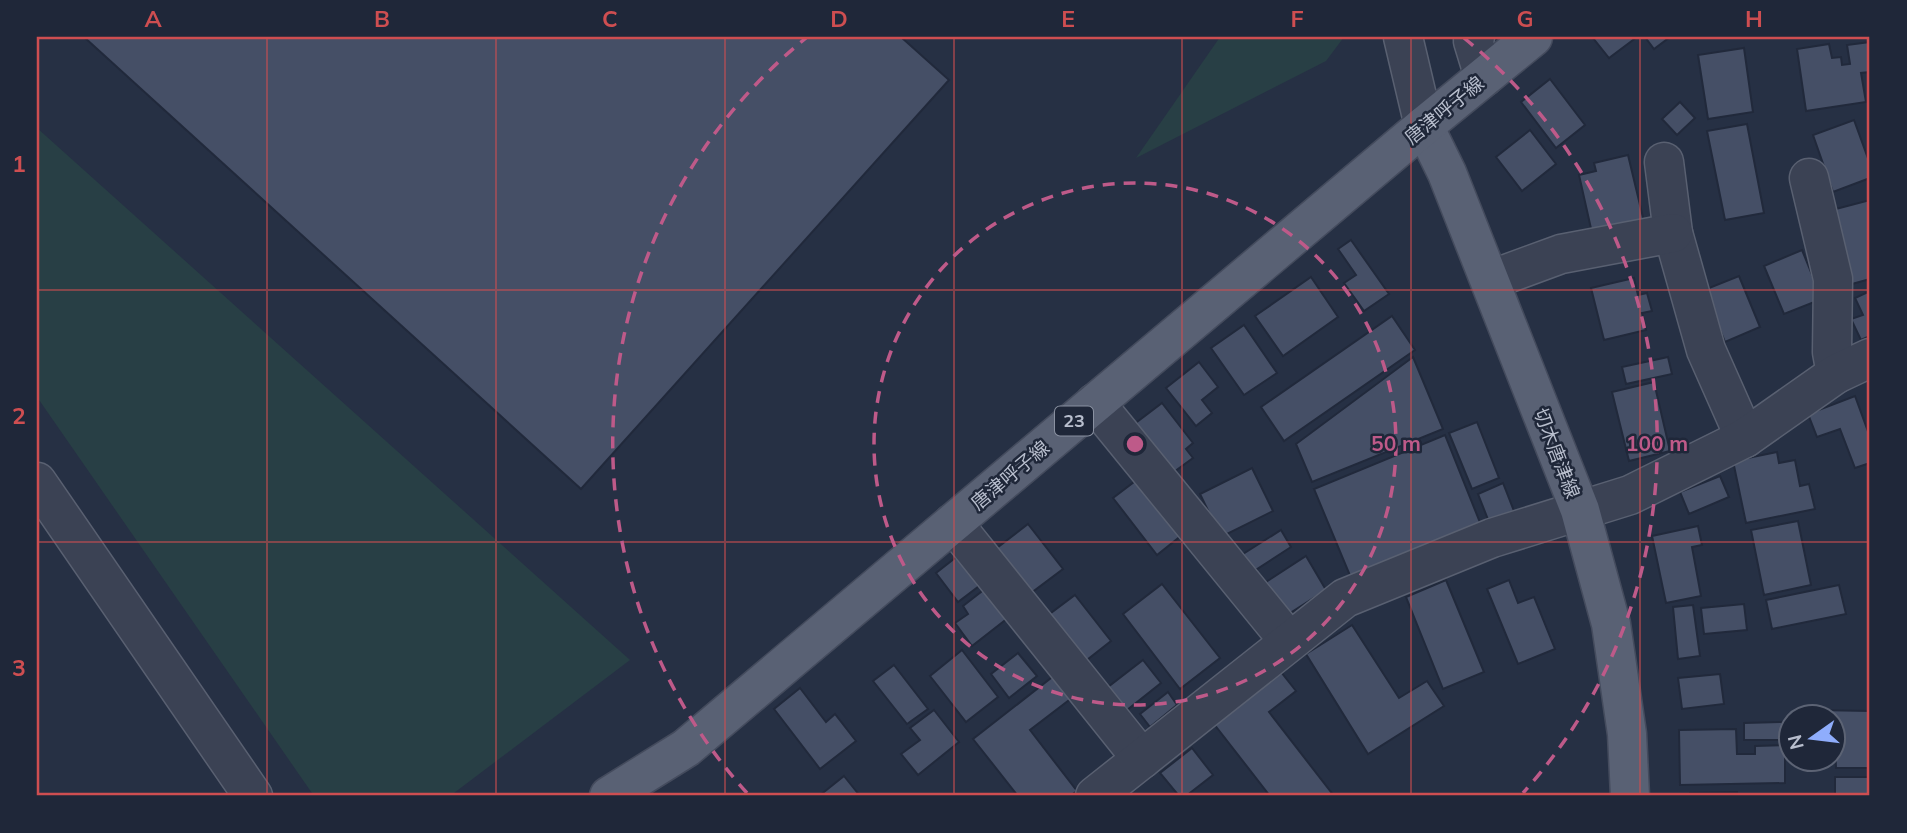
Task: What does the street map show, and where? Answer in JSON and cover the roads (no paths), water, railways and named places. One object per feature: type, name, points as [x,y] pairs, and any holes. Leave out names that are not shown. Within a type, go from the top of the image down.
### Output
[{"type":"main road","name":"唐津呼子線","points":[[633,790],[1424,126],[1534,37]]},
{"type":"main road","name":"切木唐津線","points":[[1424,126],[1447,173],[1580,510],[1611,624],[1627,734],[1630,796]]},
{"type":"street","points":[[1403,37],[1424,126]]},
{"type":"street","points":[[1475,37],[1473,41],[1484,77]]},
{"type":"street","points":[[1664,162],[1673,233],[1706,350],[1745,438]]},
{"type":"street","points":[[1095,796],[1345,598],[1492,538],[1630,495],[1745,438],[1853,366],[1832,352],[1833,279],[1809,177]]},
{"type":"street","points":[[1489,280],[1561,254],[1673,233]]},
{"type":"street","points":[[1095,403],[1289,640]]},
{"type":"street","points":[[37,482],[253,796]]},
{"type":"street","points":[[953,523],[1142,759]]}]
